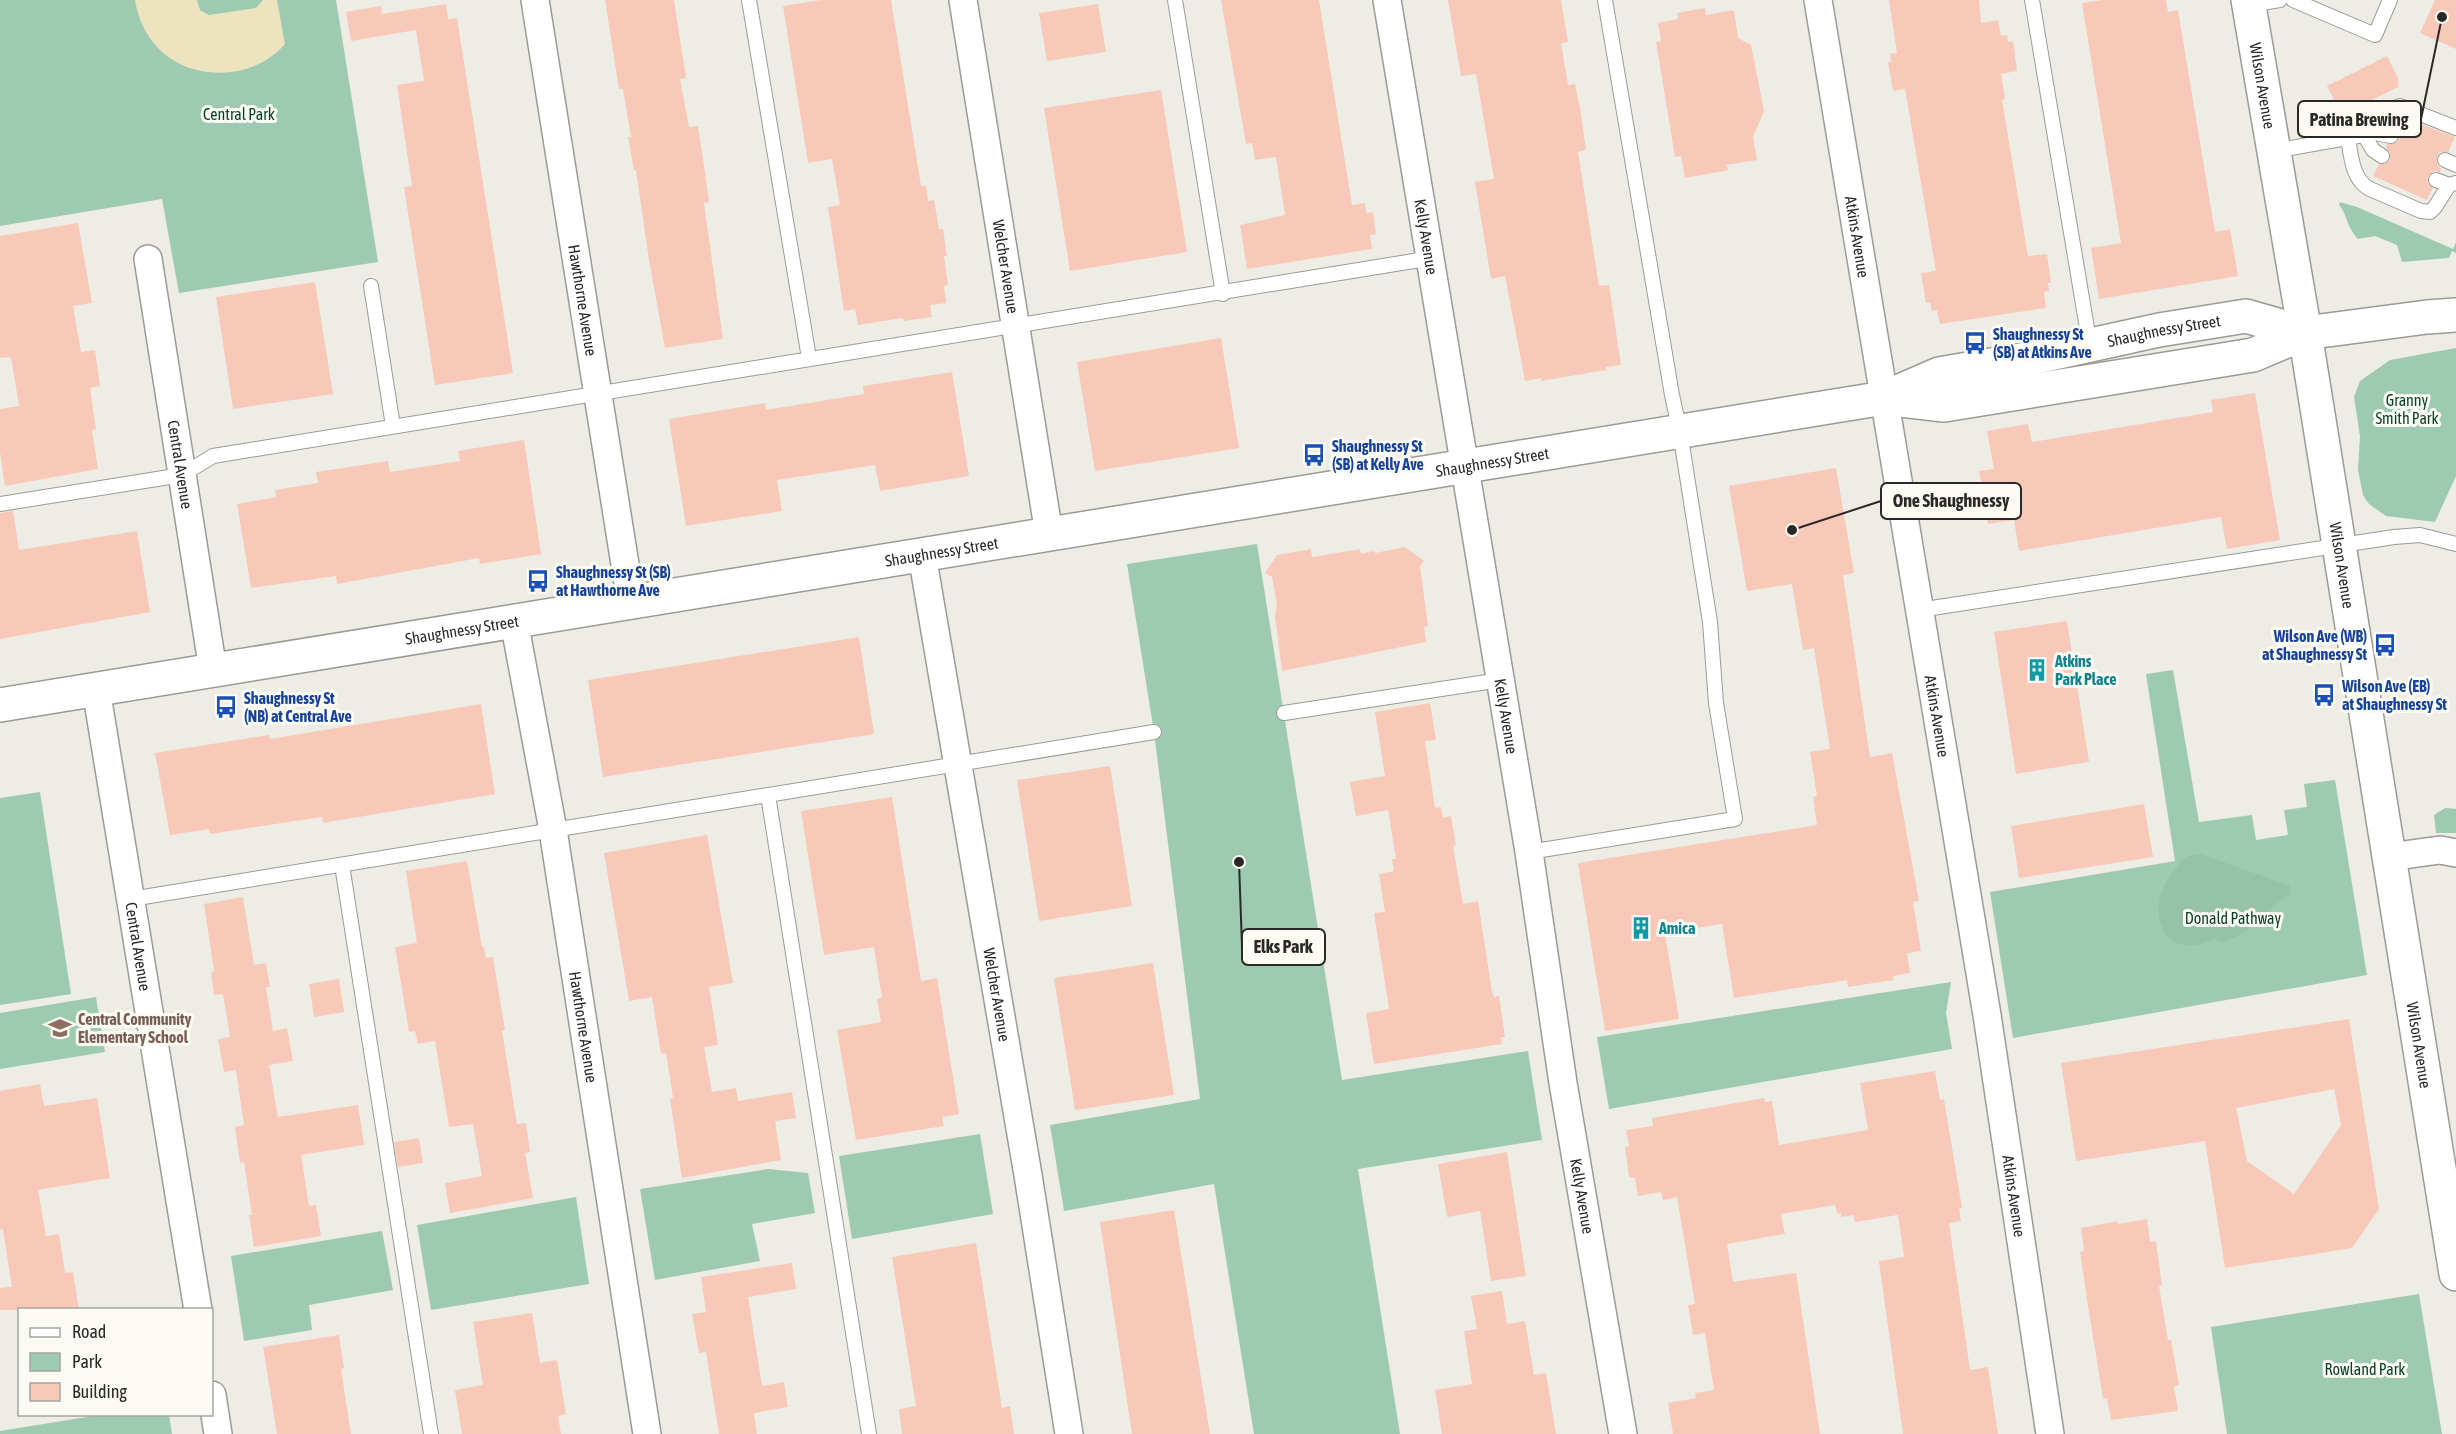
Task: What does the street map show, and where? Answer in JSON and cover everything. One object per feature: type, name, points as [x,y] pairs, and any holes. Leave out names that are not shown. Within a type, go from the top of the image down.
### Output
[{"type":"main road","name":"Wilson Avenue","points":[[2259,2],[2274,151],[2306,333],[2456,1274]]},
{"type":"main road","name":"Shaughnessy Street","points":[[1884,398],[1944,405],[2253,355],[2306,333],[2456,315]]},
{"type":"main road","name":"Shaughnessy Street","points":[[0,705],[1884,398],[1939,374],[2090,346],[2159,330],[2246,316],[2306,333]]},
{"type":"street","name":"Hawthorne Avenue","points":[[535,0],[631,602]]},
{"type":"street","name":"Welcher Avenue","points":[[963,0],[1049,534]]},
{"type":"street","name":"Kelly Avenue","points":[[1388,0],[1528,852],[1563,1083],[1623,1434]]},
{"type":"street","name":"Atkins Avenue","points":[[1818,0],[1986,1015],[2050,1434]]},
{"type":"street","name":"Central Avenue","points":[[148,259],[213,670]]},
{"type":"street","name":"Welcher Avenue","points":[[922,555],[1028,1175],[1069,1434]]},
{"type":"street","name":"Hawthorne Avenue","points":[[514,621],[553,830],[647,1434]]},
{"type":"street","name":"Central Avenue","points":[[96,689],[198,1308]]},
{"type":"street","points":[[2389,857],[2440,850],[2456,853]]},
{"type":"street","points":[[213,1402],[218,1434]]},
{"type":"lane","points":[[749,0],[809,358]]},
{"type":"lane","points":[[1175,0],[1223,294]]},
{"type":"lane","points":[[1528,852],[1735,819],[1716,703],[1710,622],[1680,432],[1605,0]]},
{"type":"lane","points":[[2032,0],[2090,346]]},
{"type":"lane","points":[[2293,0],[2375,36],[2390,0]]},
{"type":"lane","points":[[2364,135],[2392,110],[2400,106],[2456,128]]},
{"type":"lane","points":[[2274,151],[2364,135],[2380,133],[2391,136]]},
{"type":"lane","points":[[2364,135],[2373,150],[2382,156]]},
{"type":"lane","points":[[2348,138],[2355,172],[2364,186],[2370,189],[2421,211],[2430,212],[2447,183]]},
{"type":"lane","points":[[0,504],[182,475],[213,456],[809,358],[1223,294],[1432,258]]},
{"type":"lane","points":[[371,286],[393,426]]},
{"type":"lane","points":[[1919,610],[2340,545],[2420,535],[2456,544]]},
{"type":"lane","points":[[1284,713],[1500,680]]},
{"type":"lane","points":[[130,899],[1154,732]]},
{"type":"lane","points":[[768,795],[869,1434]]},
{"type":"lane","points":[[342,865],[431,1434]]},
{"type":"green space","name":"Central Park","points":[[0,0],[336,0],[378,262],[179,293],[162,199],[0,226]]},
{"type":"green space","points":[[2340,202],[2357,207],[2453,249],[2456,242],[2456,253],[2452,251],[2449,258],[2402,262],[2397,245],[2375,236],[2358,239],[2339,205]]},
{"type":"green space","name":"Granny Smith Park","points":[[2456,348],[2456,476],[2435,522],[2386,516],[2369,504],[2363,495],[2358,470],[2360,436],[2354,397],[2360,381],[2390,360]]},
{"type":"green space","points":[[1257,544],[1342,1080],[1528,1051],[1542,1140],[1358,1169],[1400,1434],[1254,1434],[1214,1184],[1064,1211],[1050,1125],[1200,1099],[1154,732],[1127,564]]},
{"type":"green space","name":"Donald Pathway","points":[[2173,670],[2199,822],[2252,815],[2256,840],[2288,835],[2284,810],[2307,807],[2304,784],[2335,780],[2367,975],[2013,1038],[1990,892],[2175,861],[2146,674]]},
{"type":"green space","points":[[40,792],[71,994],[0,1005],[0,798]]},
{"type":"green space","points":[[2445,808],[2456,809],[2456,833],[2436,833],[2434,815]]},
{"type":"green space","points":[[2201,854],[2290,886],[2290,894],[2249,928],[2231,939],[2221,943],[2214,939],[2197,945],[2182,945],[2171,939],[2163,929],[2159,916],[2159,901],[2164,886],[2182,861],[2188,856]]},
{"type":"green space","points":[[1951,982],[1946,1013],[1952,1049],[1609,1109],[1597,1037]]},
{"type":"green space","points":[[96,997],[105,1052],[0,1069],[0,1013]]},
{"type":"green space","points":[[980,1134],[993,1214],[852,1239],[839,1156]]},
{"type":"green space","points":[[768,1169],[808,1173],[815,1213],[752,1224],[760,1261],[655,1280],[640,1189]]},
{"type":"green space","points":[[576,1197],[589,1284],[431,1310],[417,1225]]},
{"type":"green space","points":[[382,1231],[393,1290],[309,1305],[312,1330],[244,1341],[231,1256]]},
{"type":"green space","name":"Rowland Park","points":[[2419,1294],[2442,1434],[2227,1434],[2211,1327]]},
{"type":"green space","points":[[93,1416],[169,1416],[172,1434],[0,1434],[0,1431]]},
{"type":"sand","points":[[135,0],[197,0],[200,10],[209,15],[256,8],[263,0],[277,0],[285,44],[276,53],[254,66],[223,73],[204,72],[187,67],[159,49],[148,35],[140,19]]},
{"type":"building","points":[[605,0],[674,0],[686,78],[680,79],[689,127],[698,126],[703,159],[709,202],[704,203],[723,339],[665,348],[636,170],[634,170],[628,137],[631,137],[623,89],[619,89]]},
{"type":"building","points":[[821,0],[891,0],[921,186],[926,186],[928,201],[934,200],[939,229],[943,229],[947,256],[944,256],[948,285],[944,286],[946,303],[930,305],[932,317],[904,321],[903,318],[858,325],[855,309],[844,311],[828,207],[840,205],[832,159],[808,163],[783,6]]},
{"type":"building","points":[[1221,0],[1319,0],[1352,205],[1365,203],[1366,213],[1373,212],[1376,234],[1370,235],[1372,249],[1247,269],[1240,225],[1285,215],[1276,157],[1255,160],[1252,143],[1246,144]]},
{"type":"building","points":[[1448,0],[1561,0],[1568,42],[1561,43],[1568,85],[1575,84],[1580,108],[1586,150],[1578,152],[1599,286],[1609,285],[1621,365],[1606,367],[1606,370],[1541,381],[1541,378],[1525,381],[1505,276],[1491,279],[1475,182],[1494,179],[1476,74],[1461,76]]},
{"type":"building","points":[[1889,0],[1979,0],[1981,23],[1998,20],[2001,36],[2007,35],[2008,42],[2013,41],[2017,71],[2001,74],[2005,99],[2002,100],[2028,256],[2047,254],[2051,283],[2048,283],[2049,291],[2044,292],[2046,308],[1940,324],[1937,310],[1932,311],[1930,303],[1926,303],[1921,273],[1936,271],[1905,89],[1893,91],[1888,62],[1891,62],[1890,54],[1897,53]]},
{"type":"building","points":[[2103,0],[2166,0],[2168,12],[2178,10],[2215,232],[2230,229],[2238,276],[2099,299],[2091,248],[2121,243],[2082,3]]},
{"type":"building","points":[[2435,0],[2456,0],[2456,49],[2420,33]]},
{"type":"building","points":[[446,4],[448,19],[457,18],[513,373],[435,385],[404,187],[412,186],[397,85],[424,81],[416,30],[351,41],[346,12],[381,6],[382,14]]},
{"type":"building","points":[[1098,4],[1106,52],[1047,61],[1039,13]]},
{"type":"building","points":[[1705,8],[1706,15],[1734,10],[1738,38],[1751,45],[1764,111],[1753,137],[1757,160],[1726,165],[1729,170],[1685,178],[1681,156],[1675,157],[1656,42],[1661,41],[1658,23],[1678,19],[1677,13]]},
{"type":"building","points":[[2387,56],[2398,78],[2398,87],[2341,115],[2327,86]]},
{"type":"building","points":[[1161,90],[1187,252],[1070,271],[1044,108]]},
{"type":"building","points":[[2400,116],[2455,137],[2448,152],[2440,152],[2437,157],[2440,172],[2434,171],[2428,176],[2427,182],[2433,188],[2427,200],[2373,176],[2379,164],[2385,164],[2390,160],[2387,144],[2397,142],[2400,138],[2399,132],[2394,128]]},
{"type":"building","points":[[78,223],[92,303],[73,306],[81,352],[95,350],[100,386],[90,388],[96,429],[92,430],[98,469],[5,486],[0,452],[0,409],[19,406],[11,357],[0,358],[0,236]]},
{"type":"building","points":[[315,282],[333,394],[233,409],[216,297]]},
{"type":"building","points":[[1221,338],[1239,448],[1095,471],[1077,362]]},
{"type":"building","points":[[952,372],[969,476],[880,491],[875,465],[777,480],[782,511],[686,526],[669,419],[765,403],[766,410],[864,394],[863,386]]},
{"type":"building","points":[[2255,393],[2280,540],[2227,549],[2221,517],[2019,551],[2014,520],[1988,524],[1979,471],[1994,469],[1987,431],[2028,424],[2032,442],[2213,412],[2211,400]]},
{"type":"building","points":[[524,440],[541,554],[480,564],[479,558],[337,584],[336,576],[251,588],[237,504],[276,497],[275,490],[318,483],[316,472],[388,461],[390,472],[460,461],[458,451]]},
{"type":"building","points":[[1836,468],[1854,573],[1843,575],[1870,757],[1892,753],[1919,901],[1913,902],[1921,951],[1907,953],[1910,973],[1893,976],[1894,980],[1848,987],[1847,980],[1734,998],[1722,924],[1665,933],[1679,1019],[1605,1031],[1578,863],[1817,825],[1813,797],[1817,796],[1810,752],[1830,749],[1814,648],[1803,650],[1792,584],[1747,591],[1729,486]]},
{"type":"building","points":[[13,511],[19,550],[137,531],[150,612],[0,639],[0,513]]},
{"type":"building","points":[[1405,547],[1424,561],[1420,566],[1428,626],[1424,627],[1426,642],[1282,671],[1275,616],[1277,604],[1272,577],[1265,573],[1277,555],[1311,549],[1312,557],[1360,549],[1361,554]]},
{"type":"building","name":"Atkins Park Place","points":[[2067,621],[2089,762],[2016,774],[1994,632]]},
{"type":"building","points":[[859,637],[874,734],[603,777],[588,680]]},
{"type":"building","points":[[1430,703],[1436,740],[1425,741],[1435,808],[1441,807],[1443,818],[1451,816],[1456,845],[1453,846],[1463,904],[1478,901],[1492,992],[1494,997],[1499,996],[1505,1037],[1501,1037],[1502,1044],[1374,1064],[1366,1013],[1389,1009],[1374,913],[1385,912],[1379,874],[1394,871],[1392,859],[1396,859],[1388,810],[1356,816],[1350,782],[1385,776],[1375,712]]},
{"type":"building","points":[[481,704],[495,794],[323,823],[322,817],[210,834],[209,829],[170,835],[155,753],[269,735],[270,739]]},
{"type":"building","points":[[1110,766],[1132,906],[1039,921],[1017,780]]},
{"type":"building","points":[[892,797],[921,981],[937,978],[959,1114],[942,1117],[944,1126],[856,1140],[837,1030],[881,1022],[877,999],[882,998],[874,947],[824,955],[801,811]]},
{"type":"building","points":[[2144,804],[2153,857],[2019,878],[2011,826]]},
{"type":"building","points":[[707,835],[733,983],[709,987],[718,1045],[704,1047],[712,1092],[736,1088],[738,1101],[792,1092],[796,1118],[775,1121],[781,1160],[682,1178],[670,1099],[673,1098],[666,1053],[661,1054],[652,997],[629,1001],[604,853]]},
{"type":"building","points":[[467,861],[482,947],[484,947],[486,958],[493,957],[517,1124],[526,1123],[530,1152],[525,1153],[533,1198],[450,1213],[445,1183],[482,1176],[473,1124],[449,1127],[435,1041],[418,1044],[415,1031],[409,1032],[395,947],[417,943],[406,871]]},
{"type":"building","points":[[243,897],[254,965],[266,963],[270,987],[266,987],[273,1031],[287,1028],[293,1061],[269,1065],[278,1117],[358,1105],[364,1145],[301,1155],[309,1206],[316,1205],[321,1236],[254,1247],[244,1162],[240,1163],[235,1127],[244,1125],[236,1070],[224,1072],[218,1039],[230,1037],[223,994],[214,995],[211,972],[214,971],[204,904]]},
{"type":"building","points":[[1153,963],[1174,1095],[1075,1110],[1054,978]]},
{"type":"building","points":[[339,979],[344,1012],[314,1017],[309,984]]},
{"type":"building","points":[[2349,1019],[2379,1209],[2352,1248],[2225,1268],[2205,1141],[2076,1161],[2061,1063]],"holes":[[[2334,1089],[2341,1125],[2294,1194],[2247,1161],[2236,1108]]]},
{"type":"building","points":[[1935,1071],[1940,1100],[1944,1099],[1962,1208],[1959,1209],[1961,1221],[1949,1223],[1970,1370],[1988,1367],[1998,1434],[1903,1434],[1879,1261],[1904,1257],[1898,1215],[1855,1222],[1853,1215],[1841,1217],[1841,1213],[1837,1214],[1835,1205],[1781,1214],[1785,1234],[1727,1244],[1733,1282],[1796,1273],[1820,1434],[1673,1434],[1668,1403],[1696,1398],[1695,1393],[1714,1390],[1705,1333],[1693,1335],[1688,1305],[1695,1304],[1677,1197],[1663,1200],[1661,1192],[1638,1196],[1635,1178],[1629,1177],[1625,1147],[1629,1146],[1626,1130],[1653,1126],[1652,1118],[1764,1098],[1765,1102],[1772,1101],[1779,1145],[1868,1130],[1860,1083]]},
{"type":"building","points":[[40,1084],[44,1106],[97,1098],[110,1178],[38,1190],[46,1236],[59,1234],[65,1273],[73,1272],[79,1308],[0,1310],[0,1288],[12,1287],[3,1229],[0,1230],[0,1091]]},
{"type":"building","points":[[419,1138],[423,1163],[398,1167],[394,1142]]},
{"type":"building","points":[[1507,1152],[1526,1276],[1491,1281],[1480,1211],[1447,1217],[1438,1164]]},
{"type":"building","points":[[1174,1210],[1210,1434],[1132,1434],[1100,1222]]},
{"type":"building","points":[[2147,1219],[2150,1242],[2156,1241],[2162,1286],[2159,1286],[2168,1340],[2171,1340],[2179,1385],[2174,1386],[2178,1411],[2111,1420],[2107,1398],[2103,1399],[2089,1312],[2080,1252],[2084,1251],[2081,1228],[2118,1221],[2118,1224]]},
{"type":"building","points":[[976,1243],[1002,1408],[1010,1406],[1014,1434],[902,1434],[899,1409],[916,1406],[892,1257]]},
{"type":"building","points":[[792,1263],[796,1289],[748,1297],[762,1386],[784,1382],[788,1407],[754,1413],[757,1434],[719,1434],[706,1352],[699,1353],[692,1314],[706,1312],[701,1277]]},
{"type":"building","points":[[1502,1291],[1507,1324],[1525,1321],[1534,1375],[1546,1373],[1556,1434],[1442,1434],[1435,1390],[1472,1384],[1464,1331],[1477,1329],[1471,1296]]},
{"type":"building","points":[[532,1313],[540,1363],[557,1360],[566,1414],[558,1416],[561,1434],[462,1434],[455,1390],[483,1385],[473,1322]]},
{"type":"building","points":[[339,1335],[344,1368],[341,1369],[351,1434],[277,1434],[263,1347]]},
{"type":"place","name":"Patina Brewing","points":[[2442,17]]},
{"type":"place","name":"Shaughnessy St (SB) at Atkins Ave","points":[[1975,343]]},
{"type":"place","name":"Shaughnessy St (SB) at Kelly Ave","points":[[1314,455]]},
{"type":"place","name":"One Shaughnessy","points":[[1792,530]]},
{"type":"place","name":"Shaughnessy St (SB) at Hawthorne Ave","points":[[538,581]]},
{"type":"place","name":"Wilson Ave (WB) at Shaughnessy St","points":[[2385,645]]},
{"type":"place","name":"Atkins Park Place","points":[[2037,670]]},
{"type":"place","name":"Wilson Ave (EB) at Shaughnessy St","points":[[2324,695]]},
{"type":"place","name":"Shaughnessy St (NB) at Central Ave","points":[[226,707]]},
{"type":"place","name":"Elks Park","points":[[1239,862]]},
{"type":"place","name":"Amica","points":[[1641,928]]},
{"type":"place","name":"Central Community Elementary School","points":[[60,1028]]}]
